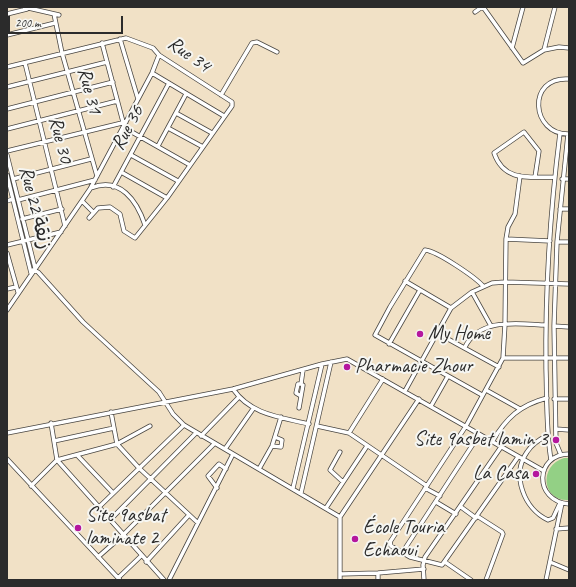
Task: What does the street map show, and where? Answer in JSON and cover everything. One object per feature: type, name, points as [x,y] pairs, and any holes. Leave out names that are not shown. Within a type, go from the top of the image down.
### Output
[{"type":"street","points":[[24,7],[59,15]]},
{"type":"street","points":[[476,12],[482,7],[524,63],[544,50],[559,47],[569,48]]},
{"type":"street","points":[[512,48],[523,7]]},
{"type":"street","points":[[544,50],[555,7]]},
{"type":"street","points":[[7,14],[30,8]]},
{"type":"street","name":"Rue 31","points":[[54,14],[62,53],[96,178]]},
{"type":"street","points":[[7,35],[55,23]]},
{"type":"street","name":"Rue 34","points":[[120,39],[126,38],[154,48],[159,55],[232,102],[232,106],[224,116]]},
{"type":"street","points":[[7,67],[120,39],[138,99]]},
{"type":"street","points":[[222,95],[252,43],[257,42],[277,52]]},
{"type":"street","points":[[102,43],[124,122]]},
{"type":"street","points":[[7,310],[90,189],[123,128],[124,122],[152,73],[159,55]]},
{"type":"street","points":[[7,87],[107,62]]},
{"type":"street","name":"Rue 30","points":[[25,63],[65,226]]},
{"type":"street","points":[[89,218],[93,212],[104,206],[116,209],[123,220],[124,231],[133,238],[167,198],[224,116],[152,73]]},
{"type":"street","points":[[561,455],[557,447],[553,358],[557,242],[562,178],[568,134],[554,131],[543,120],[539,109],[539,99],[542,91],[553,81],[561,78],[569,79]]},
{"type":"street","points":[[7,109],[112,82]]},
{"type":"street","name":"Rue 36","points":[[113,187],[169,83]]},
{"type":"street","points":[[158,146],[186,94]]},
{"type":"street","points":[[7,129],[118,101]]},
{"type":"street","points":[[176,113],[212,133]]},
{"type":"street","points":[[7,151],[124,122]]},
{"type":"street","points":[[123,128],[140,136],[190,165]]},
{"type":"street","points":[[168,128],[203,147]]},
{"type":"street","points":[[535,177],[539,151],[524,132],[494,152],[506,171],[520,176],[535,177],[555,177]]},
{"type":"street","points":[[551,460],[548,435],[546,358],[547,283],[560,133]]},
{"type":"street","name":"Rue 22 زنقة","points":[[7,155],[13,179],[23,241],[33,270]]},
{"type":"street","points":[[131,155],[178,181]]},
{"type":"street","points":[[13,179],[91,159]]},
{"type":"street","points":[[121,172],[167,198]]},
{"type":"street","name":"Rue 22 زنقة","points":[[7,175],[28,240],[33,270]]},
{"type":"street","points":[[518,457],[446,562],[439,566],[402,553],[390,546],[390,542],[466,426],[503,358],[506,239],[508,227],[515,214],[520,176]]},
{"type":"street","points":[[7,201],[57,190],[96,178]]},
{"type":"street","points":[[562,178],[569,179]]},
{"type":"street","points":[[90,189],[96,186],[113,187],[121,190],[133,199],[141,211],[145,225]]},
{"type":"street","points":[[82,201],[93,212]]},
{"type":"street","points":[[22,219],[62,209]]},
{"type":"street","points":[[560,209],[569,209]]},
{"type":"street","points":[[7,246],[61,232]]},
{"type":"street","points":[[506,239],[550,241]]},
{"type":"street","points":[[557,242],[569,242]]},
{"type":"street","points":[[482,396],[389,344],[376,336],[375,333],[423,252],[428,250],[473,276],[483,286]]},
{"type":"street","points":[[7,253],[9,268],[18,292]]},
{"type":"street","points":[[33,270],[38,272],[83,322],[144,377],[184,425],[340,517]]},
{"type":"street","points":[[405,281],[451,308]]},
{"type":"street","points":[[404,391],[436,332],[451,308],[472,292],[483,286],[505,282],[569,284]]},
{"type":"street","points":[[7,289],[16,287]]},
{"type":"street","points":[[389,344],[420,290]]},
{"type":"street","points":[[472,292],[491,326]]},
{"type":"street","points":[[465,348],[473,335],[491,326],[505,324],[546,325]]},
{"type":"street","points":[[554,326],[569,327]]},
{"type":"street","points":[[436,332],[499,367]]},
{"type":"street","points":[[503,358],[569,358]]},
{"type":"street","points":[[7,433],[52,423],[233,389],[322,364],[347,359],[544,471]]},
{"type":"street","points":[[301,493],[331,362]]},
{"type":"street","points":[[293,488],[322,364]]},
{"type":"street","points":[[299,408],[301,396],[296,393],[298,384],[301,384],[303,370]]},
{"type":"street","points":[[431,406],[448,376]]},
{"type":"street","points":[[349,433],[383,379]]},
{"type":"street","points":[[233,389],[239,397],[253,409],[309,424]]},
{"type":"street","points":[[486,390],[520,409]]},
{"type":"street","points":[[201,436],[239,397]]},
{"type":"street","points":[[492,442],[504,425],[526,404],[547,398]]},
{"type":"street","points":[[340,580],[340,517],[419,399]]},
{"type":"street","points":[[554,399],[569,399]]},
{"type":"street","points":[[225,449],[253,409]]},
{"type":"street","points":[[111,412],[117,444],[150,479],[198,523]]},
{"type":"street","points":[[259,469],[272,446],[280,417]]},
{"type":"street","points":[[52,423],[57,460],[146,562],[164,580]]},
{"type":"street","points":[[99,507],[184,425]]},
{"type":"street","points":[[31,486],[57,460],[117,444],[150,426]]},
{"type":"street","points":[[317,426],[349,433],[440,496]]},
{"type":"street","points":[[54,441],[114,428]]},
{"type":"street","points":[[556,430],[569,430]]},
{"type":"street","points":[[110,520],[196,433]]},
{"type":"street","points":[[402,553],[479,435]]},
{"type":"street","points":[[548,435],[532,446],[523,460],[521,487],[532,508],[544,518],[551,520],[556,514],[561,503]]},
{"type":"street","points":[[272,446],[280,447],[282,440],[275,437]]},
{"type":"street","points":[[98,557],[123,536],[214,444]]},
{"type":"street","points":[[326,508],[367,446]]},
{"type":"street","points":[[424,580],[423,561],[501,447]]},
{"type":"street","points":[[340,452],[330,470],[343,482]]},
{"type":"street","points":[[169,580],[233,454]]},
{"type":"street","points":[[569,454],[561,455],[551,460],[544,471],[543,484],[545,490],[554,500],[569,504]]},
{"type":"street","points":[[77,455],[113,493]]},
{"type":"street","points":[[7,459],[119,579],[141,556]]},
{"type":"street","points":[[217,488],[208,476],[219,464],[226,469]]},
{"type":"street","points":[[436,502],[456,514]]},
{"type":"street","points":[[546,580],[561,503]]},
{"type":"street","points":[[461,507],[503,534],[486,580]]},
{"type":"street","points":[[146,562],[189,515]]},
{"type":"street","points":[[556,529],[569,528]]},
{"type":"street","points":[[446,562],[471,580]]},
{"type":"street","points":[[550,562],[569,570]]},
{"type":"street","points":[[340,574],[378,573],[424,569]]},
{"type":"street","points":[[378,573],[378,580]]},
{"type":"green space","points":[[564,458],[569,458],[569,500],[560,499],[553,495],[549,490],[547,483],[547,475],[550,468],[556,462]]},
{"type":"place","name":"My Home","points":[[420,334]]},
{"type":"place","name":"Pharmacie Zhour","points":[[347,367]]},
{"type":"place","name":"Site 9asbet lamin 3","points":[[556,440]]},
{"type":"place","name":"La Casa","points":[[536,474]]},
{"type":"place","name":"Site 9asbat laminate 2","points":[[78,528]]},
{"type":"place","name":"École Touria Echaoui","points":[[355,539]]}]
